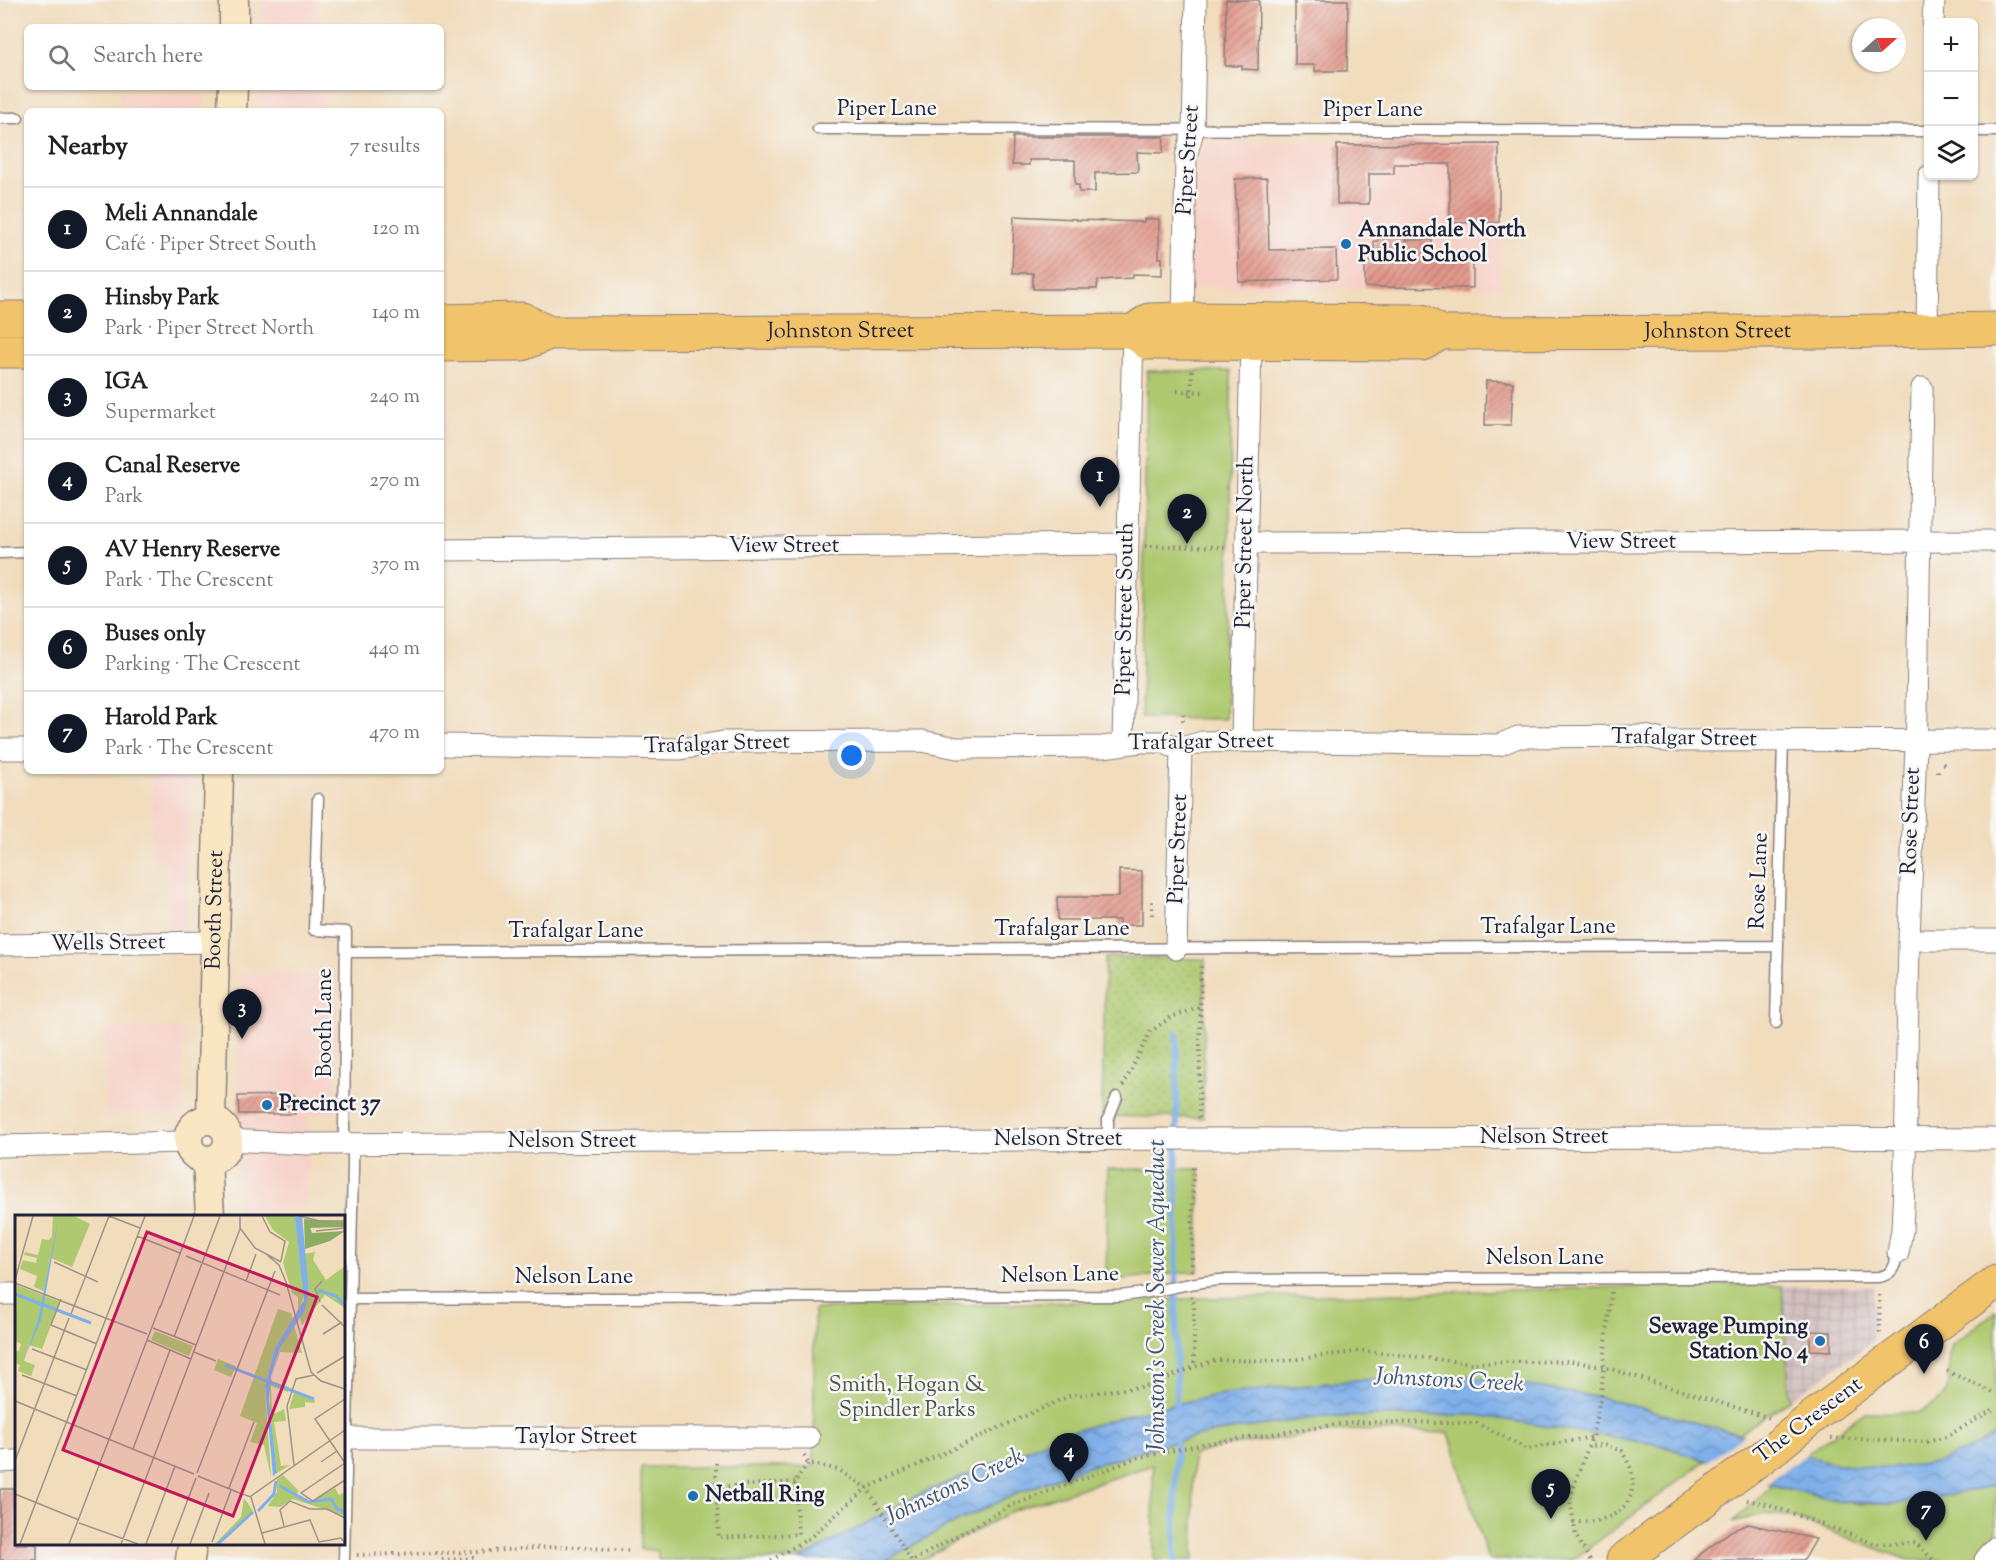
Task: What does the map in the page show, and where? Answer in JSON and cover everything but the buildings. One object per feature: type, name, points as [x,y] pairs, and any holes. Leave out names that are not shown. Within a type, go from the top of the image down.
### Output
[{"type":"main road","points":[[234,0],[234,24]]},
{"type":"main road","points":[[232,108],[233,90]]},
{"type":"main road","points":[[0,318],[24,318]]},
{"type":"main road","name":"Johnston Street","points":[[444,321],[522,319],[549,333]]},
{"type":"main road","name":"Johnston Street","points":[[444,345],[522,344],[549,333],[1133,331],[1149,320],[1183,319],[1422,321],[1442,333]]},
{"type":"main road","name":"Johnston Street","points":[[1133,331],[1148,343],[1422,344],[1442,333],[1996,329]]},
{"type":"main road","points":[[0,351],[24,351]]},
{"type":"main road","name":"Booth Street","points":[[219,774],[216,942],[219,1130]]},
{"type":"main road","points":[[198,1151],[217,1159],[225,1151],[219,1130]]},
{"type":"main road","points":[[198,1151],[210,1215]]},
{"type":"main road","name":"The Crescent","points":[[1623,1560],[1723,1484],[1822,1427],[1996,1282]]},
{"type":"main road","points":[[190,1560],[192,1545]]},
{"type":"street","name":"Piper Street","points":[[1183,319],[1186,157],[1193,131],[1196,0]]},
{"type":"street","points":[[1933,18],[1934,0]]},
{"type":"street","points":[[1927,329],[1929,180]]},
{"type":"street","name":"Piper Street South","points":[[1123,744],[1134,545],[1133,331]]},
{"type":"street","name":"Piper Street North","points":[[1242,741],[1240,545],[1251,343]]},
{"type":"street","name":"Rose Street","points":[[1898,1253],[1902,1230],[1905,1138],[1922,388]]},
{"type":"street","name":"View Street","points":[[1240,545],[1996,541]]},
{"type":"street","name":"View Street","points":[[444,550],[1134,545]]},
{"type":"street","name":"Trafalgar Street","points":[[444,745],[680,749],[723,742],[922,741],[957,748],[1103,747],[1165,742],[1181,748],[1203,742],[1242,741],[1499,745],[1518,737],[1645,736],[1666,741],[1996,740]]},
{"type":"street","name":"Piper Street","points":[[1176,950],[1181,748]]},
{"type":"street","points":[[0,749],[24,749]]},
{"type":"street","points":[[1909,940],[1996,940]]},
{"type":"street","name":"Wells Street","points":[[0,945],[216,942]]},
{"type":"street","name":"Nelson Street","points":[[219,1130],[308,1144],[1996,1139]]},
{"type":"street","points":[[0,1146],[198,1151]]},
{"type":"street","name":"Taylor Street","points":[[345,1438],[809,1438]]},
{"type":"street","points":[[0,1462],[15,1461]]},
{"type":"street","points":[[1985,1560],[1996,1547]]},
{"type":"lane","points":[[0,118],[18,118]]},
{"type":"lane","name":"Piper Lane","points":[[818,129],[1924,131]]},
{"type":"lane","points":[[1978,131],[1996,131]]},
{"type":"lane","points":[[0,553],[24,552]]},
{"type":"lane","name":"Rose Lane","points":[[1776,1023],[1782,740]]},
{"type":"lane","points":[[318,799],[314,930],[346,932],[346,952]]},
{"type":"lane","name":"Trafalgar Lane","points":[[346,952],[1778,946]]},
{"type":"lane","name":"Booth Lane","points":[[345,1438],[351,1299],[353,1152],[344,1126],[346,952]]},
{"type":"lane","points":[[1108,1140],[1108,1119],[1117,1097]]},
{"type":"lane","name":"Nelson Lane","points":[[351,1299],[1124,1296],[1182,1284],[1221,1280],[1878,1277],[1888,1275],[1893,1270],[1898,1253]]},
{"type":"path","points":[[1191,394],[1192,369]]},
{"type":"path","points":[[1177,391],[1191,394],[1206,392]]},
{"type":"path","points":[[1134,545],[1240,545]]},
{"type":"path","points":[[1183,714],[1183,721]]},
{"type":"path","points":[[1943,764],[1949,764]]},
{"type":"path","points":[[1152,901],[1152,915]]},
{"type":"path","points":[[1199,1118],[1201,959]]},
{"type":"path","points":[[1117,1097],[1150,1032],[1171,1017],[1201,1007]]},
{"type":"path","points":[[1192,1272],[1193,1165]]},
{"type":"path","points":[[1590,1560],[1576,1536],[1570,1500],[1576,1476],[1592,1437],[1604,1367],[1612,1278]]},
{"type":"path","points":[[1189,1291],[1194,1304],[1194,1367]]},
{"type":"path","points":[[1879,1295],[1880,1340]]},
{"type":"path","points":[[771,1560],[808,1539],[867,1488],[1069,1396],[1148,1386],[1216,1360],[1282,1361],[1363,1351],[1472,1363],[1571,1361],[1604,1367],[1770,1418]]},
{"type":"path","points":[[1947,1371],[1996,1394]]},
{"type":"path","points":[[1822,1427],[1927,1442],[1947,1437],[1996,1408]]},
{"type":"path","points":[[716,1463],[719,1538],[798,1534],[795,1482],[808,1463],[839,1470],[867,1488],[912,1560],[1010,1506],[1137,1458],[1203,1444],[1354,1422],[1477,1423],[1527,1449],[1592,1437]]},
{"type":"path","points":[[1574,1522],[1603,1520],[1624,1509],[1632,1492],[1632,1471],[1622,1451],[1604,1445],[1589,1446]]},
{"type":"path","points":[[716,1487],[795,1482]]},
{"type":"path","points":[[1723,1484],[1770,1505],[1875,1544],[1916,1543],[1932,1560]]},
{"type":"path","points":[[344,1558],[565,1546],[631,1551]]},
{"type":"path","points":[[442,1560],[473,1558],[476,1560]]},
{"type":"shaded area","points":[[262,0],[316,0],[317,24],[262,24]]},
{"type":"shaded area","points":[[260,90],[324,90],[327,108],[260,108]]},
{"type":"shaded area","points":[[119,92],[205,94],[204,108],[118,107]]},
{"type":"shaded area","name":"Annandale North Public School","points":[[1502,140],[1501,288],[1190,287],[1191,201],[1201,143]]},
{"type":"shaded area","points":[[444,376],[446,376],[447,443],[444,443]]},
{"type":"shaded area","points":[[152,775],[191,775],[186,931],[168,932],[169,861],[151,861]]},
{"type":"shaded area","points":[[239,974],[337,975],[337,1114],[308,1114],[307,1207],[238,1211]]},
{"type":"shaded area","points":[[184,1028],[181,1114],[106,1114],[105,1029]]},
{"type":"shaded area","points":[[1782,1286],[1873,1286],[1872,1342],[1790,1400]]},
{"type":"shaded area","points":[[37,1545],[174,1545],[174,1560],[37,1560]]},
{"type":"green space","points":[[1147,371],[1231,371],[1230,547],[1225,719],[1141,718]]},
{"type":"green space","points":[[1105,957],[1205,959],[1203,1118],[1102,1116]]},
{"type":"green space","points":[[1108,1169],[1200,1169],[1198,1271],[1106,1281]]},
{"type":"green space","name":"Smith, Hogan & Spindler Parks","points":[[1733,1284],[1782,1286],[1790,1400],[1738,1434],[1604,1398],[1466,1376],[1358,1380],[1216,1395],[1131,1414],[1064,1434],[914,1497],[799,1560],[658,1560],[658,1551],[641,1549],[641,1467],[814,1467],[814,1309]]},
{"type":"green space","points":[[1996,1311],[1996,1434],[1971,1449],[1935,1463],[1889,1468],[1838,1465],[1805,1455],[1865,1412],[1917,1413],[1936,1403],[1946,1393],[1950,1381],[1951,1346]]},
{"type":"green space","points":[[1476,1415],[1661,1445],[1705,1461],[1573,1560],[1488,1560],[1449,1433],[1350,1430],[1224,1446],[1193,1455],[1194,1560],[1154,1560],[1153,1465],[1014,1510],[921,1560],[886,1560],[950,1525],[1020,1492],[1074,1471],[1161,1445],[1217,1432],[1320,1417]]},
{"type":"green space","points":[[1773,1485],[1836,1501],[1876,1504],[1937,1498],[1996,1485],[1996,1560],[1908,1560],[1789,1516],[1765,1514],[1733,1522]]},
{"type":"water","name":"Johnstons Creek","points":[[1466,1376],[1604,1398],[1738,1434],[1838,1465],[1889,1468],[1935,1463],[1971,1449],[1996,1434],[1996,1485],[1932,1499],[1891,1504],[1838,1501],[1773,1485],[1661,1445],[1476,1415],[1320,1417],[1217,1432],[1161,1445],[1074,1471],[1020,1492],[950,1525],[886,1560],[799,1560],[914,1497],[1064,1434],[1131,1414],[1216,1395],[1358,1380]]},
{"type":"pier","points":[[1746,1433],[1808,1453],[1765,1485],[1704,1464]]},
{"type":"waterway","name":"Johnston's Creek Sewer Aqueduct","points":[[1176,1410],[1177,1033]]},
{"type":"waterway","name":"Johnston's Creek Sewer Aqueduct","points":[[1175,1560],[1176,1435]]},
{"type":"place","name":"Annandale North Public School","points":[[1346,244]]},
{"type":"place","name":"Meli Annandale","points":[[1100,507]]},
{"type":"place","name":"Hinsby Park","points":[[1187,544]]},
{"type":"place","name":"IGA","points":[[242,1039]]},
{"type":"place","name":"Precinct 37","points":[[267,1105]]},
{"type":"place","name":"Sewage Pumping Station No 4","points":[[1820,1341]]},
{"type":"place","name":"Buses only","points":[[1924,1374]]},
{"type":"place","name":"Canal Reserve","points":[[1069,1483]]},
{"type":"place","name":"Netball Ring","points":[[693,1496]]},
{"type":"place","name":"AV Henry Reserve","points":[[1551,1519]]},
{"type":"place","name":"Harold Park","points":[[1926,1541]]}]
